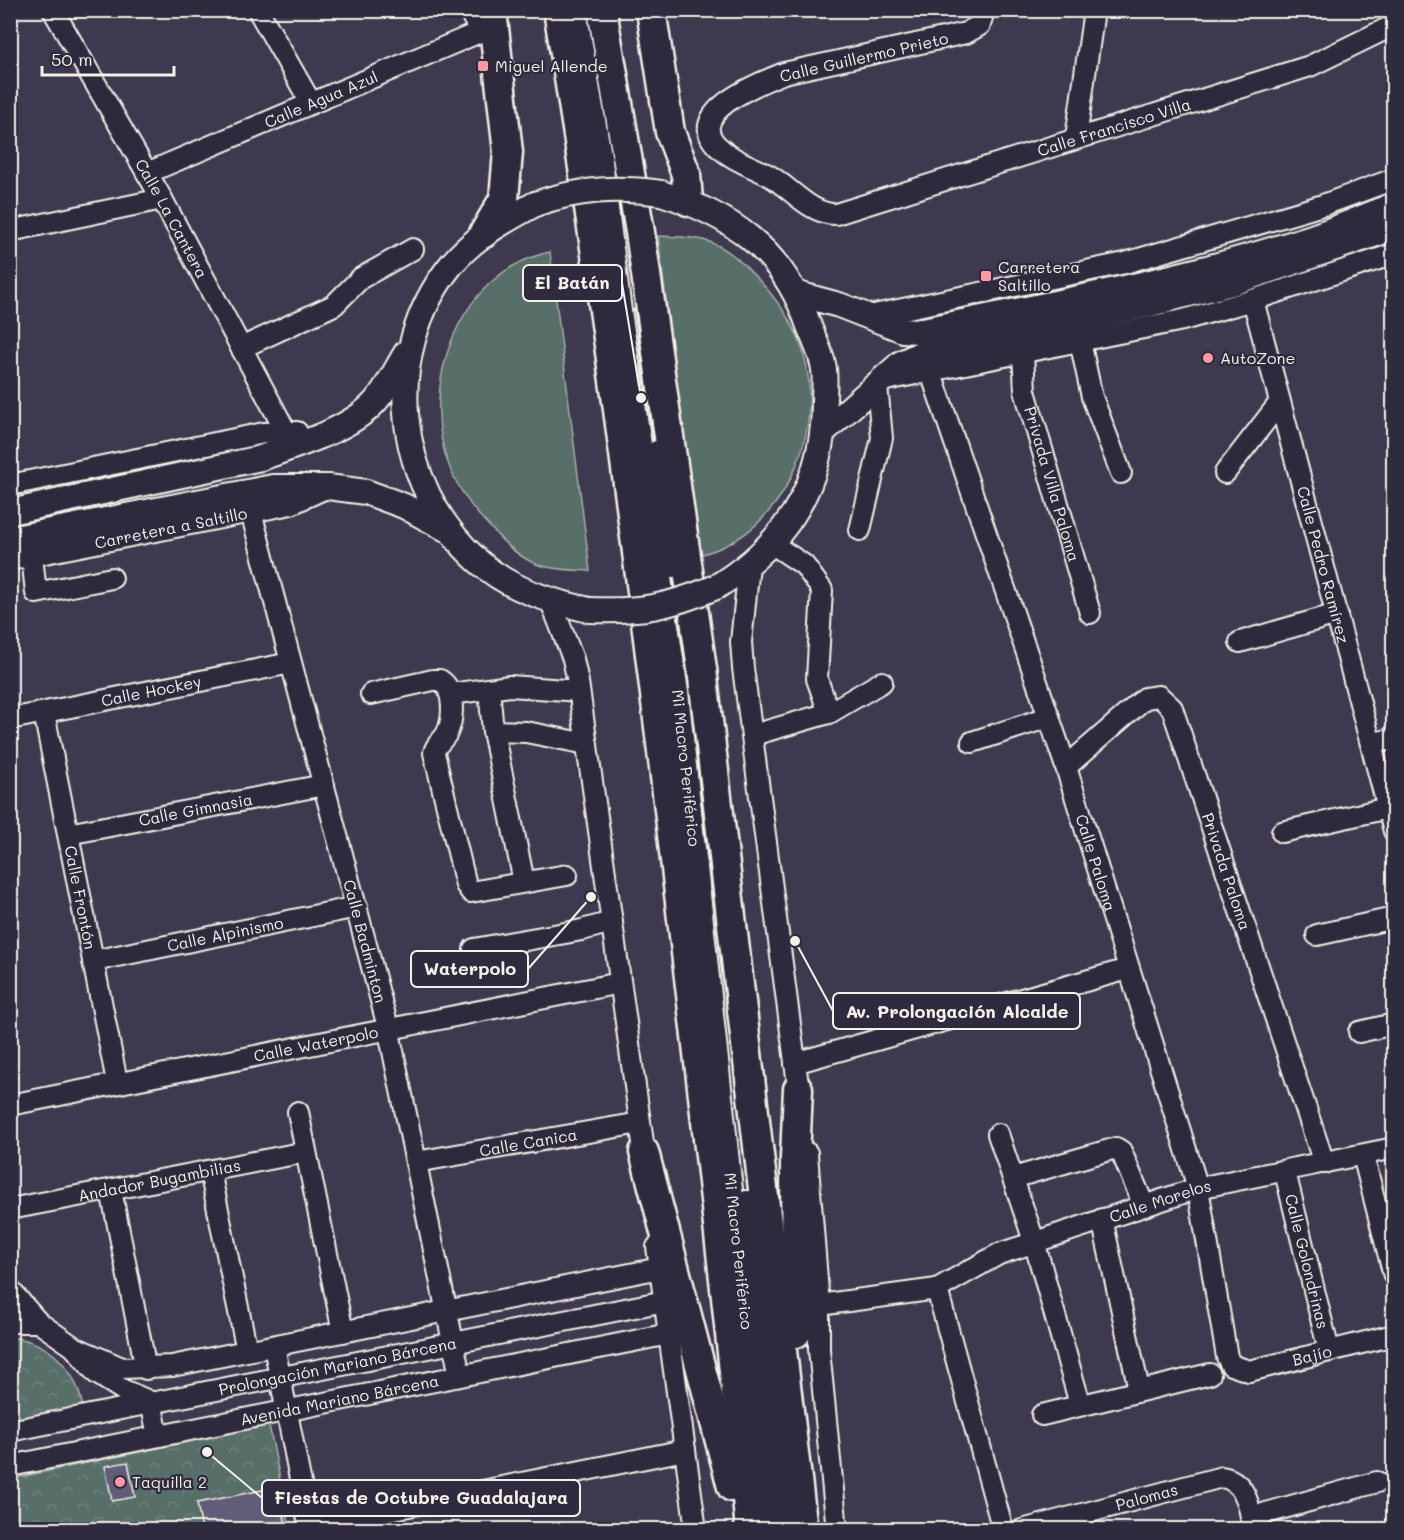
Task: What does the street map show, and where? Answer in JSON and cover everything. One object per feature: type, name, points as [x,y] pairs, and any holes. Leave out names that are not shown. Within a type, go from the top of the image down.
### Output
[{"type":"highway","points":[[558,10],[595,230],[640,561],[726,1287],[750,1530]]},
{"type":"highway","points":[[602,10],[640,232],[702,669],[803,1530]]},
{"type":"highway","points":[[651,10],[670,132],[686,174],[688,201]]},
{"type":"highway","points":[[484,233],[504,199],[508,152],[489,22]]},
{"type":"highway","points":[[797,1076],[794,1223],[798,1498]]},
{"type":"highway","points":[[644,1152],[743,1530]]},
{"type":"main road","points":[[10,512],[261,458],[338,427],[374,404],[411,345],[427,303],[452,265],[484,233],[535,204],[580,191],[620,188],[661,193],[688,201],[721,217],[751,238],[776,264],[798,294],[824,366],[824,431],[818,462],[807,491],[791,519],[749,565],[716,587],[676,603],[633,612],[589,610],[551,602],[513,585],[487,567],[450,531],[424,490],[408,443],[404,394],[411,345]]},
{"type":"main road","points":[[798,294],[868,316],[903,330],[918,331],[1225,263],[1310,238],[1394,205]]},
{"type":"main road","points":[[824,431],[901,363],[922,353],[1151,304],[1232,283],[1394,228]]},
{"type":"main road","name":"Carretera a Saltillo","points":[[10,539],[273,487],[328,487],[384,497],[450,531]]},
{"type":"main road","points":[[79,546],[95,522]]},
{"type":"street","name":"Calle La Cantera","points":[[53,10],[162,199],[285,430]]},
{"type":"street","points":[[258,10],[311,103]]},
{"type":"street","points":[[469,10],[489,22]]},
{"type":"street","name":"Mi Macro Periférico","points":[[576,10],[602,162],[624,335],[678,692],[769,1530]]},
{"type":"street","name":"Mi Macro Periférico","points":[[592,10],[612,119],[663,500],[785,1530]]},
{"type":"street","points":[[1076,138],[1094,10]]},
{"type":"street","name":"Calle Guillermo Prieto","points":[[829,214],[815,209],[782,184],[719,149],[709,130],[717,109],[755,86],[784,74],[966,33],[982,18]]},
{"type":"street","name":"Calle Agua Azul","points":[[147,173],[311,103],[489,22]]},
{"type":"street","name":"Calle Francisco Villa","points":[[829,214],[843,212],[1310,66],[1394,25]]},
{"type":"street","points":[[868,316],[1125,263],[1323,206],[1394,179]]},
{"type":"street","points":[[10,231],[162,199]]},
{"type":"street","points":[[241,348],[334,305],[361,278],[413,249]]},
{"type":"street","points":[[860,530],[882,438],[879,383],[930,370],[1183,320],[1253,300],[1394,254]]},
{"type":"street","name":"Calle Pedro Ramírez","points":[[1253,300],[1394,831]]},
{"type":"street","points":[[1080,341],[1092,396],[1121,473]]},
{"type":"street","name":"Privada Villa Paloma","points":[[1023,353],[1025,391],[1090,612]]},
{"type":"street","name":"Calle Paloma","points":[[930,370],[1066,767],[1198,1188],[1224,1347],[1232,1365]]},
{"type":"street","points":[[1226,473],[1280,402]]},
{"type":"street","points":[[10,485],[285,430],[321,434]]},
{"type":"street","name":"Carretera a Saltillo","points":[[10,560],[291,504],[328,487]]},
{"type":"street","name":"Calle Badminton","points":[[251,512],[388,1027],[460,1376]]},
{"type":"street","points":[[771,543],[804,565],[822,590],[817,679],[829,713]]},
{"type":"street","points":[[32,556],[36,593],[112,578]]},
{"type":"street","points":[[749,565],[741,642],[797,1076],[805,1120],[819,1305],[819,1350],[837,1530]]},
{"type":"street","points":[[551,602],[573,659],[579,691],[696,1530]]},
{"type":"street","points":[[1240,642],[1337,614]]},
{"type":"street","name":"Calle Hockey","points":[[10,719],[291,663]]},
{"type":"street","points":[[372,694],[433,680],[446,683],[451,694],[448,731],[434,753],[466,885],[475,893],[567,875]]},
{"type":"street","points":[[753,735],[829,713],[882,682]]},
{"type":"street","points":[[451,694],[510,686],[579,691]]},
{"type":"street","points":[[489,689],[493,731],[524,882]]},
{"type":"street","name":"Privada Paloma","points":[[1066,767],[1145,698],[1158,696],[1172,708],[1324,1163]]},
{"type":"street","name":"Calle Frontón","points":[[44,713],[117,1082]]},
{"type":"street","points":[[972,742],[1049,717]]},
{"type":"street","points":[[493,731],[526,732],[587,744]]},
{"type":"street","points":[[1372,744],[1394,738]]},
{"type":"street","name":"Calle Gimnasia","points":[[68,834],[324,785]]},
{"type":"street","points":[[1282,832],[1388,808]]},
{"type":"street","name":"Calle Alpinismo","points":[[93,961],[357,907]]},
{"type":"street","points":[[1317,935],[1394,918]]},
{"type":"street","points":[[474,950],[612,922]]},
{"type":"street","points":[[797,1076],[1128,969]]},
{"type":"street","name":"Calle Waterpolo","points":[[10,1105],[388,1027],[620,983]]},
{"type":"street","points":[[1359,1032],[1394,1024]]},
{"type":"street","points":[[298,1112],[344,1332]]},
{"type":"street","name":"Calle Canica","points":[[416,1162],[640,1123]]},
{"type":"street","points":[[998,1134],[1034,1241],[1080,1404]]},
{"type":"street","points":[[1013,1178],[1116,1148],[1121,1151],[1144,1206]]},
{"type":"street","name":"Calle Morelos","points":[[937,1289],[999,1254],[1198,1188],[1394,1148]]},
{"type":"street","name":"Andador Bugambilias","points":[[10,1209],[306,1152]]},
{"type":"street","points":[[1363,1155],[1394,1276]]},
{"type":"street","points":[[210,1171],[247,1351]]},
{"type":"street","name":"Calle Golondrinas","points":[[1285,1172],[1329,1351]]},
{"type":"street","points":[[111,1190],[146,1369]]},
{"type":"street","points":[[1102,1219],[1139,1390]]},
{"type":"street","name":"Prolongación Mariano Bárcena","points":[[74,1347],[122,1368],[146,1369],[274,1346],[660,1268]]},
{"type":"street","points":[[819,1305],[937,1289],[1003,1530]]},
{"type":"street","points":[[10,1290],[38,1322],[74,1347],[96,1373],[123,1390],[151,1402],[158,1436]]},
{"type":"street","name":"Prolongación Mariano Bárcena","points":[[10,1431],[665,1301]]},
{"type":"street","points":[[10,1322],[38,1322]]},
{"type":"street","name":"Avenida Mariano Bárcena","points":[[10,1466],[669,1334]]},
{"type":"street","name":"Bajío","points":[[1232,1365],[1249,1371],[1394,1335]]},
{"type":"street","points":[[274,1346],[310,1528],[685,1450]]},
{"type":"street","points":[[1042,1415],[1210,1374]]},
{"type":"street","name":"Palomas","points":[[1022,1530],[1216,1477],[1237,1482],[1244,1491],[1252,1523]]},
{"type":"street","points":[[1252,1523],[1377,1482]]},
{"type":"green space","points":[[658,236],[699,239],[719,246],[737,258],[764,285],[785,313],[797,335],[807,367],[810,402],[805,436],[795,469],[779,498],[757,524],[730,543],[698,555]]},
{"type":"green space","points":[[550,252],[590,571],[542,566],[529,561],[511,548],[479,515],[463,494],[451,471],[441,439],[439,404],[443,370],[453,338],[469,308],[491,283],[518,263]]},
{"type":"green space","points":[[11,1337],[25,1340],[50,1351],[68,1370],[80,1394],[83,1408],[11,1421]]},
{"type":"green space","points":[[269,1425],[290,1529],[11,1529],[10,1479]]},
{"type":"building","points":[[634,309],[658,475],[647,484],[622,322]]},
{"type":"building","name":"Taquilla 2","points":[[128,1462],[135,1497],[112,1501],[105,1466]]},
{"type":"building","points":[[278,1487],[287,1530],[202,1530],[197,1503]]},
{"type":"place","name":"Miguel Allende","points":[[483,66]]},
{"type":"place","name":"Carretera Saltillo","points":[[986,276]]},
{"type":"place","name":"AutoZone","points":[[1208,358]]},
{"type":"place","name":"El Batán","points":[[641,398]]},
{"type":"place","name":"Waterpolo","points":[[591,897]]},
{"type":"place","name":"Av. Prolongación Alcalde","points":[[795,941]]},
{"type":"place","name":"Fiestas de Octubre Guadalajara","points":[[207,1452]]},
{"type":"place","name":"Taquilla 2","points":[[120,1482]]}]
